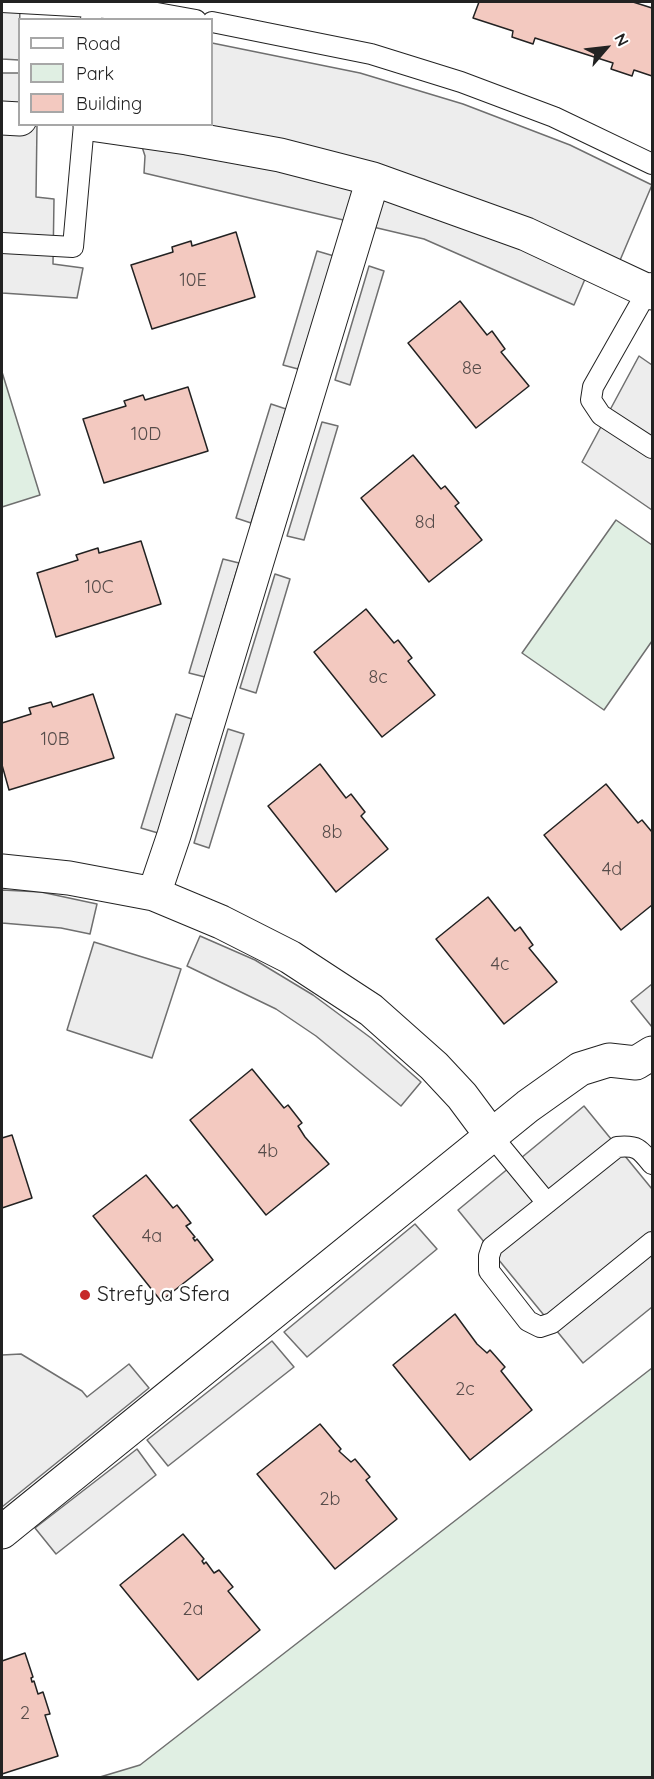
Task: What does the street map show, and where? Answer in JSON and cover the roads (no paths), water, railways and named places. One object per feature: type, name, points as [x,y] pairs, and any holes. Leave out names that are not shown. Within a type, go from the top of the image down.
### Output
[{"type":"street","points":[[2,118],[18,119]]},
{"type":"street","points":[[104,126],[280,155],[374,179],[526,234],[651,289]]},
{"type":"street","points":[[154,894],[374,179]]},
{"type":"street","points":[[2,871],[69,878],[154,894],[221,922],[290,957],[371,1010],[434,1066],[462,1096],[491,1135]]},
{"type":"street","points":[[2,1532],[491,1135],[580,1069],[609,1060],[636,1063],[652,1053]]},
{"type":"lane","points":[[2,2],[146,11],[185,18]]},
{"type":"lane","points":[[213,22],[371,54],[461,82],[554,117],[652,164]]},
{"type":"lane","points":[[2,243],[73,247],[84,126]]},
{"type":"lane","points":[[651,289],[593,387],[591,400],[601,415],[652,448]]},
{"type":"lane","points":[[491,1135],[547,1203]]},
{"type":"lane","points":[[652,1164],[643,1152],[632,1146],[617,1147],[492,1247],[489,1256],[489,1271],[528,1321],[540,1327],[552,1323],[652,1242]]},
{"type":"place","name":"Strefy a Sfera","points":[[85,1295]]}]
